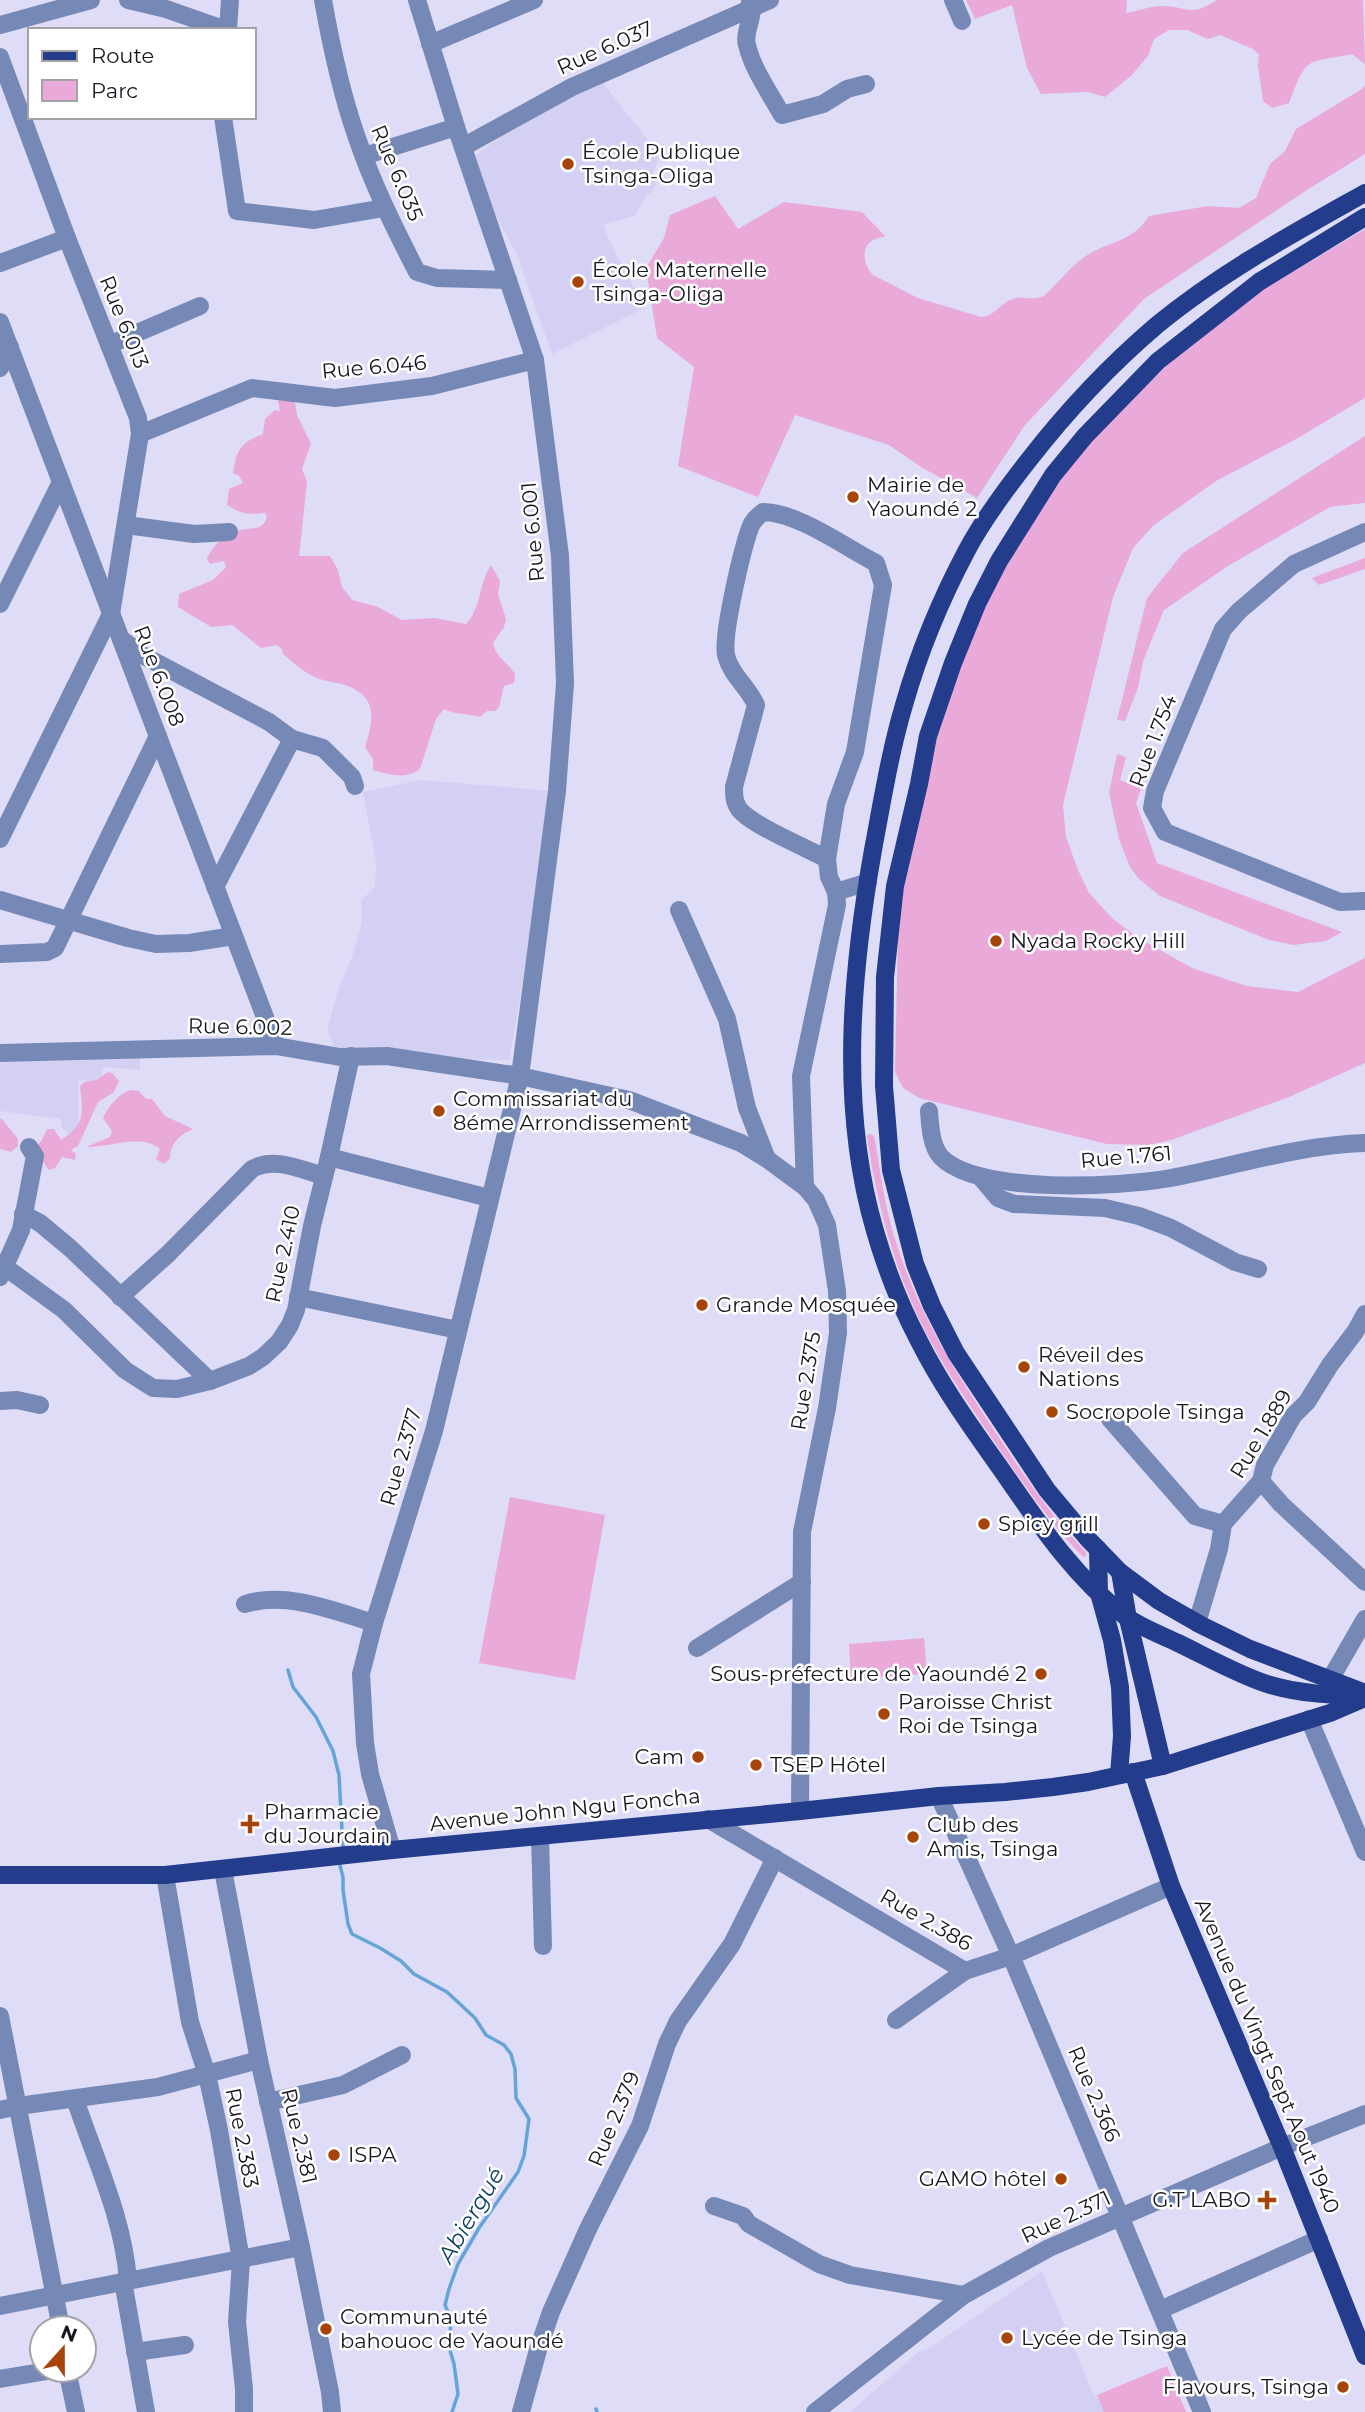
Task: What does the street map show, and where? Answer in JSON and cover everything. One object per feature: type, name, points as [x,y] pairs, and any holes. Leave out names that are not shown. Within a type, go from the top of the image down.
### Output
[{"type":"main road","points":[[1365,193],[1221,279],[1157,326],[1056,426],[999,498],[969,547],[947,591],[930,630],[904,706],[881,805],[868,882],[857,958],[854,1011],[854,1090],[862,1173],[875,1231],[898,1295],[919,1342],[950,1394],[1024,1504],[1076,1570],[1128,1619],[1268,1684],[1325,1694],[1365,1696]]},
{"type":"main road","points":[[1365,217],[1259,282],[1158,361],[1085,436],[1053,475],[999,561],[977,604],[953,663],[928,736],[895,886],[885,977],[884,1097],[891,1170],[915,1264],[932,1306],[963,1364],[1047,1490],[1087,1539],[1120,1572],[1159,1601],[1250,1649],[1331,1678],[1365,1696]]},
{"type":"main road","points":[[1098,1549],[1099,1592],[1112,1640],[1120,1687],[1126,1773]]},
{"type":"main road","points":[[1120,1572],[1128,1619],[1163,1766]]},
{"type":"main road","name":"Avenue John Ngu Foncha","points":[[0,1875],[165,1875],[939,1796],[1005,1793],[1088,1782],[1163,1766],[1309,1719],[1365,1696]]},
{"type":"main road","name":"Avenue du Vingt Sept Aout 1940","points":[[1126,1773],[1319,2239],[1361,2333],[1365,2356]]},
{"type":"street","points":[[0,25],[91,0]]},
{"type":"street","points":[[128,0],[166,9],[221,28]]},
{"type":"street","points":[[227,28],[230,0]]},
{"type":"street","name":"Rue 6.035","points":[[323,0],[355,133],[384,208],[417,272],[437,278],[508,280]]},
{"type":"street","name":"Rue 6.001","points":[[417,0],[456,127],[535,360],[560,556],[565,683],[557,791],[520,1076]]},
{"type":"street","points":[[430,44],[534,0]]},
{"type":"street","name":"Rue 6.037","points":[[463,147],[572,87],[751,4],[769,0]]},
{"type":"street","points":[[953,0],[962,21]]},
{"type":"street","points":[[751,4],[746,43],[782,115],[823,104],[847,89],[866,85]]},
{"type":"street","name":"Rue 6.013","points":[[0,57],[138,418],[140,434],[111,614]]},
{"type":"street","points":[[223,119],[237,211],[314,220],[384,208]]},
{"type":"street","points":[[364,156],[456,127]]},
{"type":"street","points":[[0,263],[67,238]]},
{"type":"street","points":[[109,345],[200,306]]},
{"type":"street","name":"Rue 6.008","points":[[0,322],[276,1046]]},
{"type":"street","points":[[0,368],[10,347]]},
{"type":"street","name":"Rue 6.046","points":[[140,434],[252,388],[335,398],[432,386],[535,360]]},
{"type":"street","points":[[0,604],[61,482]]},
{"type":"street","points":[[805,1187],[801,1076],[837,905],[827,859],[836,804],[855,752],[883,585],[876,563],[796,520],[774,512],[763,512],[750,526],[726,631],[726,653],[734,675],[753,697],[756,705],[734,787],[734,799],[740,810],[753,820],[827,859]]},
{"type":"street","points":[[126,525],[194,534],[229,531]]},
{"type":"street","name":"Rue 1.754","points":[[1365,532],[1294,564],[1239,611],[1223,629],[1155,791],[1152,807],[1165,832],[1340,902],[1365,901]]},
{"type":"street","points":[[0,839],[111,614]]},
{"type":"street","points":[[121,639],[144,656],[269,722],[292,738],[323,748],[352,777],[355,786]]},
{"type":"street","points":[[0,954],[47,951],[55,948],[61,941],[67,920],[158,736]]},
{"type":"street","points":[[215,887],[292,738]]},
{"type":"street","points":[[836,892],[868,882]]},
{"type":"street","points":[[0,900],[156,944],[189,943],[234,936]]},
{"type":"street","points":[[679,910],[727,1019],[747,1108],[767,1159]]},
{"type":"street","name":"Rue 6.002","points":[[0,1053],[276,1046],[340,1057],[387,1056],[520,1076]]},
{"type":"street","name":"Rue 2.410","points":[[3,1272],[64,1310],[125,1370],[153,1388],[177,1389],[210,1381],[249,1366],[271,1349],[290,1325],[351,1056]]},
{"type":"street","name":"Rue 2.375","points":[[520,1076],[629,1100],[741,1143],[805,1187],[816,1200],[827,1225],[837,1291],[838,1334],[827,1408],[802,1532],[800,1811]]},
{"type":"street","name":"Rue 2.377","points":[[391,1850],[370,1774],[365,1743],[361,1674],[374,1623],[425,1461],[520,1076]]},
{"type":"street","name":"Rue 1.761","points":[[929,1111],[930,1128],[940,1156],[982,1179],[1017,1184],[1097,1184],[1167,1178],[1336,1143],[1365,1143]]},
{"type":"street","points":[[3,1272],[20,1230],[35,1156],[29,1147]]},
{"type":"street","points":[[329,1157],[489,1198]]},
{"type":"street","points":[[120,1297],[168,1254],[252,1169],[264,1163],[276,1163],[324,1176]]},
{"type":"street","points":[[982,1179],[998,1198],[1014,1204],[1105,1208],[1139,1216],[1171,1228],[1235,1262],[1258,1269]]},
{"type":"street","points":[[23,1214],[40,1223],[60,1240],[210,1381]]},
{"type":"street","points":[[298,1297],[458,1330]]},
{"type":"street","name":"Rue 1.889","points":[[1223,1524],[1261,1481],[1265,1465],[1293,1416],[1307,1402],[1330,1365],[1356,1332],[1365,1314]]},
{"type":"street","points":[[0,1401],[17,1400],[40,1405]]},
{"type":"street","points":[[1110,1419],[1195,1516],[1223,1524],[1219,1549],[1197,1623]]},
{"type":"street","points":[[1261,1481],[1281,1504],[1365,1582]]},
{"type":"street","points":[[697,1648],[803,1582]]},
{"type":"street","points":[[245,1604],[263,1598],[302,1603],[374,1623]]},
{"type":"street","points":[[1331,1678],[1365,1619]]},
{"type":"street","points":[[1309,1719],[1365,1852]]},
{"type":"street","name":"Rue 2.366","points":[[939,1796],[1011,1956],[1202,2412]]},
{"type":"street","name":"Rue 2.386","points":[[708,1819],[965,1971],[1011,1956],[1171,1886]]},
{"type":"street","points":[[540,1836],[543,1946]]},
{"type":"street","name":"Rue 2.379","points":[[521,2412],[551,2312],[572,2263],[640,2126],[672,2032],[732,1944],[775,1858]]},
{"type":"street","name":"Rue 2.381","points":[[223,1870],[259,2060],[301,2247],[332,2412]]},
{"type":"street","name":"Rue 2.383","points":[[165,1875],[190,2022],[206,2075],[226,2168],[241,2260],[237,2322],[244,2412]]},
{"type":"street","points":[[896,2020],[965,1971]]},
{"type":"street","points":[[0,2015],[59,2314]]},
{"type":"street","points":[[268,2102],[343,2085],[402,2055]]},
{"type":"street","points":[[0,2110],[158,2087],[259,2060]]},
{"type":"street","points":[[75,2099],[110,2194],[127,2263],[125,2281],[146,2412]]},
{"type":"street","name":"Rue 2.371","points":[[815,2412],[964,2295],[1049,2248],[1365,2114]]},
{"type":"street","points":[[714,2206],[743,2216],[749,2224],[819,2264],[850,2275],[964,2295]]},
{"type":"street","points":[[1160,2310],[1319,2239]]},
{"type":"street","points":[[0,2306],[301,2247]]},
{"type":"street","points":[[135,2352],[185,2345]]},
{"type":"street","points":[[0,2379],[28,2374]]},
{"type":"street","points":[[70,2384],[76,2412]]},
{"type":"shaded area","name":"École Publique Tsinga-Oliga","points":[[603,83],[660,155],[653,173],[656,185],[646,196],[635,216],[604,224],[644,308],[552,354],[517,255],[494,212],[476,155],[526,118]]},
{"type":"shaded area","points":[[421,780],[551,791],[540,886],[509,1060],[339,1056],[327,1031],[362,921],[361,901],[375,886],[376,862],[363,792]]},
{"type":"shaded area","points":[[0,1049],[140,1056],[140,1070],[103,1067],[101,1078],[96,1077],[95,1081],[78,1080],[78,1129],[68,1134],[62,1128],[61,1119],[0,1111]]},
{"type":"shaded area","name":"Lycée de Tsinga","points":[[1042,2271],[1094,2396],[1097,2395],[1104,2412],[850,2412],[920,2351],[928,2349]]},
{"type":"green space","points":[[966,0],[1127,0],[1126,13],[1159,6],[1194,10],[1217,0],[1363,0],[1365,64],[1352,54],[1316,61],[1300,76],[1289,103],[1272,108],[1263,101],[1259,54],[1253,49],[1220,35],[1208,39],[1187,30],[1169,30],[1154,39],[1148,56],[1131,76],[1105,97],[1088,92],[1041,94],[1027,68],[1012,5],[975,19]]},
{"type":"green space","points":[[1365,85],[1365,154],[1144,299],[1025,425],[977,498],[921,467],[889,445],[795,415],[758,497],[678,466],[694,367],[657,338],[646,268],[664,238],[670,215],[715,196],[738,229],[784,202],[862,212],[885,236],[871,242],[865,250],[866,264],[873,275],[918,298],[981,317],[993,313],[1014,299],[1044,296],[1083,258],[1129,236],[1143,225],[1149,216],[1208,206],[1239,208],[1256,198],[1270,164],[1285,151],[1296,129]]},
{"type":"green space","points":[[1365,229],[1365,398],[1296,439],[1216,481],[1154,525],[1133,548],[1113,597],[1063,805],[1066,837],[1089,893],[1114,920],[1142,940],[1192,968],[1247,986],[1298,992],[1365,958],[1365,1063],[1289,1097],[1171,1140],[1149,1145],[1107,1144],[919,1098],[903,1088],[895,1072],[898,930],[906,872],[935,738],[961,657],[1007,557],[1085,444],[1197,337],[1259,292]]},
{"type":"green space","points":[[280,395],[295,403],[297,415],[311,444],[302,469],[307,482],[299,556],[330,556],[338,570],[342,587],[352,600],[378,607],[402,620],[435,618],[466,624],[475,611],[491,565],[500,581],[498,594],[506,619],[493,643],[499,656],[515,674],[514,683],[504,686],[499,707],[495,711],[487,711],[480,717],[444,709],[436,719],[420,769],[409,775],[391,775],[373,770],[373,759],[365,747],[371,712],[365,697],[358,691],[307,673],[283,654],[277,645],[261,648],[232,625],[211,627],[178,607],[179,594],[213,580],[226,567],[224,561],[210,564],[207,559],[220,541],[230,534],[259,527],[265,522],[265,513],[245,513],[227,505],[229,489],[243,483],[239,476],[233,473],[238,452],[244,444],[263,434],[265,419],[275,410],[280,411]]},
{"type":"green space","points":[[1365,436],[1365,503],[1330,507],[1228,566],[1164,610],[1143,661],[1138,688],[1125,721],[1117,720],[1147,598],[1183,553]]},
{"type":"green space","points":[[1365,558],[1365,569],[1319,585],[1312,578]]},
{"type":"green space","points":[[1117,754],[1126,757],[1120,780],[1141,789],[1136,803],[1157,863],[1342,932],[1326,941],[1293,945],[1269,940],[1160,896],[1139,879],[1130,867],[1119,839],[1109,793]]},
{"type":"green space","points":[[108,1072],[119,1081],[114,1092],[98,1102],[78,1146],[71,1150],[76,1154],[75,1160],[62,1157],[55,1168],[49,1170],[34,1149],[47,1129],[54,1129],[61,1140],[75,1129],[82,1111],[80,1086]]},
{"type":"green space","points":[[131,1090],[139,1091],[146,1099],[152,1099],[165,1116],[193,1129],[177,1140],[170,1158],[164,1164],[156,1159],[160,1149],[144,1142],[86,1147],[110,1137],[112,1131],[103,1118],[114,1101]]},
{"type":"green space","points":[[0,1119],[18,1139],[18,1146],[11,1152],[0,1149]]},
{"type":"green space","points":[[873,1135],[875,1140],[884,1196],[902,1259],[938,1340],[1031,1485],[1086,1552],[1086,1556],[1083,1557],[1071,1544],[1028,1490],[959,1389],[924,1328],[901,1275],[884,1221],[867,1136]]},
{"type":"green space","points":[[510,1497],[605,1515],[575,1680],[479,1663]]},
{"type":"green space","points":[[924,1638],[927,1674],[851,1679],[849,1644]]},
{"type":"green space","points":[[1167,2366],[1186,2412],[1104,2412],[1097,2395]]},
{"type":"waterway","name":"Abiergué","points":[[288,1670],[293,1687],[316,1717],[333,1751],[339,1775],[343,1849]]},
{"type":"waterway","name":"Abiergué","points":[[339,1862],[348,1924],[352,1934],[380,1948],[401,1961],[414,1974],[447,1992],[475,2018],[486,2035],[504,2045],[511,2054],[515,2069],[516,2098],[529,2119],[524,2156],[518,2172],[479,2228],[458,2264],[449,2289],[445,2305],[451,2320],[449,2347],[458,2394],[452,2412]]},
{"type":"place","name":"École Publique Tsinga-Oliga","points":[[568,164]]},
{"type":"place","name":"École Maternelle Tsinga-Oliga","points":[[578,282]]},
{"type":"place","name":"Mairie de Yaoundé 2","points":[[853,497]]},
{"type":"place","name":"Nyada Rocky Hill","points":[[996,941]]},
{"type":"place","name":"Commissariat du 8éme Arrondissement","points":[[439,1111]]},
{"type":"place","name":"Grande Mosquée","points":[[702,1305]]},
{"type":"place","name":"Réveil des Nations","points":[[1024,1367]]},
{"type":"place","name":"Socropole Tsinga","points":[[1052,1412]]},
{"type":"place","name":"Spicy grill","points":[[984,1524]]},
{"type":"place","name":"Sous-préfecture de Yaoundé 2","points":[[1041,1674]]},
{"type":"place","name":"Paroisse Christ Roi de Tsinga","points":[[884,1714]]},
{"type":"place","name":"Cam","points":[[698,1757]]},
{"type":"place","name":"TSEP Hôtel","points":[[756,1765]]},
{"type":"place","name":"Pharmacie du Jourdain","points":[[250,1824]]},
{"type":"place","name":"Club des Amis, Tsinga","points":[[913,1837]]},
{"type":"place","name":"ISPA","points":[[334,2155]]},
{"type":"place","name":"GAMO hôtel","points":[[1061,2179]]},
{"type":"place","name":"G.T LABO","points":[[1267,2200]]},
{"type":"place","name":"Communauté bahouoc de Yaoundé","points":[[326,2329]]},
{"type":"place","name":"Lycée de Tsinga","points":[[1007,2338]]},
{"type":"place","name":"Flavours, Tsinga","points":[[1343,2387]]}]
